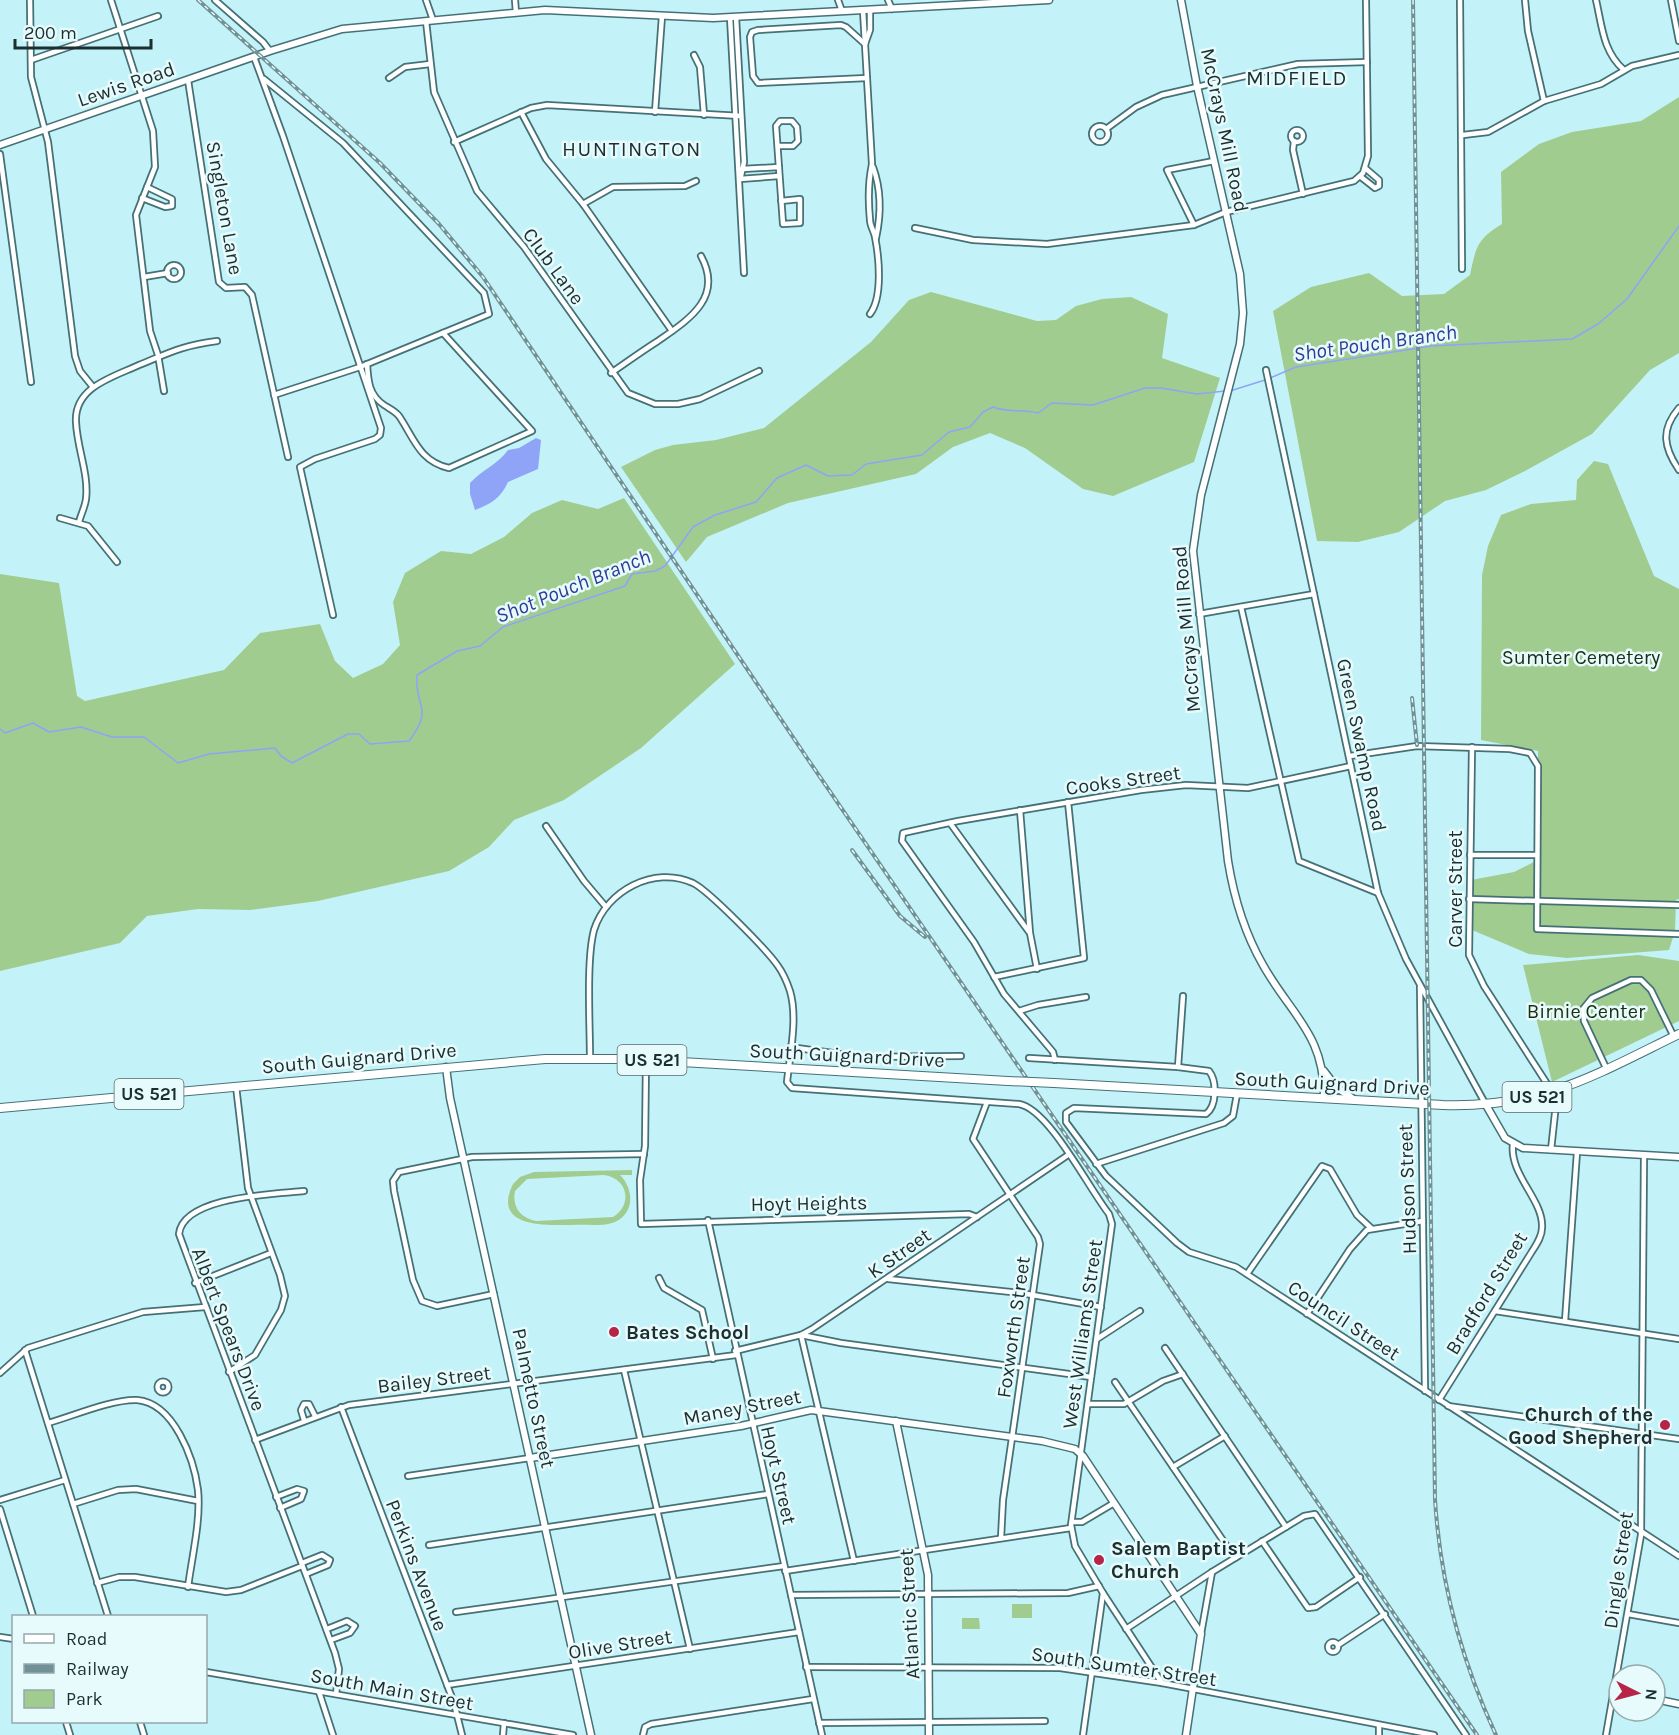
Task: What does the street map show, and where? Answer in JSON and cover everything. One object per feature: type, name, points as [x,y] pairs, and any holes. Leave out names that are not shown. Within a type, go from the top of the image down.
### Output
[{"type":"highway","name":"South Guignard Drive","points":[[0,1108],[446,1067],[545,1059],[590,1058],[1420,1104],[1486,1105],[1553,1093],[1607,1070],[1676,1035]]},
{"type":"street","points":[[30,0],[33,87],[45,129],[75,356],[80,371],[93,387]]},
{"type":"street","points":[[111,0],[152,124],[156,154],[154,173],[136,215],[150,331],[158,355],[164,390]]},
{"type":"street","points":[[215,0],[263,42],[270,51]]},
{"type":"street","points":[[426,0],[433,20]]},
{"type":"street","points":[[515,0],[516,12]]},
{"type":"street","points":[[838,0],[842,11]]},
{"type":"street","points":[[888,0],[892,9]]},
{"type":"street","name":"Lewis Road","points":[[0,145],[270,51],[342,29],[516,12],[575,10],[662,16],[733,17],[1049,0]]},
{"type":"street","name":"McCrays Mill Road","points":[[1181,0],[1242,298],[1240,344],[1201,495],[1194,535],[1193,569],[1231,877],[1243,922],[1268,974],[1314,1041],[1323,1071],[1324,1098]]},
{"type":"street","points":[[915,228],[967,239],[1041,244],[1194,225],[1226,212],[1342,186],[1361,177],[1368,148],[1366,0]]},
{"type":"street","points":[[1460,0],[1463,135],[1462,269]]},
{"type":"street","points":[[1525,0],[1528,31],[1544,101]]},
{"type":"street","points":[[1596,0],[1607,48],[1612,59],[1624,70]]},
{"type":"street","points":[[1671,0],[1679,41]]},
{"type":"street","points":[[866,10],[865,44],[872,164],[878,191],[880,223],[875,239]]},
{"type":"street","points":[[31,60],[158,16]]},
{"type":"street","points":[[655,112],[662,16]]},
{"type":"street","points":[[733,17],[741,116],[740,179],[744,273]]},
{"type":"street","points":[[733,17],[734,117],[740,169]]},
{"type":"street","name":"Club Lane","points":[[426,21],[434,92],[480,197],[524,247],[611,373],[628,393],[644,401],[665,405],[700,399],[759,371]]},
{"type":"street","points":[[865,44],[844,26],[758,30],[752,32],[750,37],[753,76],[758,83],[867,78]]},
{"type":"street","points":[[694,55],[700,67],[704,115]]},
{"type":"street","points":[[1463,135],[1488,132],[1544,101],[1601,84],[1624,70],[1679,55]]},
{"type":"street","points":[[254,57],[381,428],[380,435],[375,439],[300,467],[333,615]]},
{"type":"street","points":[[1106,129],[1146,101],[1197,86],[1298,64],[1367,62]]},
{"type":"street","points":[[388,78],[405,67],[430,64]]},
{"type":"street","points":[[262,77],[343,143],[484,293],[489,314],[360,367],[274,395]]},
{"type":"street","name":"Singleton Lane","points":[[188,80],[219,282],[226,288],[245,287],[252,295],[288,457]]},
{"type":"street","points":[[454,142],[521,112],[547,105],[741,116]]},
{"type":"street","points":[[521,112],[546,159],[584,204],[672,331]]},
{"type":"street","points":[[778,146],[793,146],[798,141],[797,127],[792,121],[780,121],[776,126],[778,167],[783,224],[800,223],[800,199],[781,201]]},
{"type":"street","points":[[1294,141],[1293,150],[1303,194]]},
{"type":"street","points":[[0,154],[31,382]]},
{"type":"street","points":[[1194,225],[1167,170],[1214,161]]},
{"type":"street","points":[[870,314],[875,307],[878,280],[875,239],[869,213],[868,181],[872,164]]},
{"type":"street","points":[[740,169],[778,167]]},
{"type":"street","points":[[1361,177],[1375,188],[1379,186],[1379,180],[1365,168]]},
{"type":"street","points":[[740,179],[779,176]]},
{"type":"street","points":[[584,204],[613,187],[685,186],[696,181]]},
{"type":"street","points":[[142,198],[167,208],[172,206],[171,199],[147,187]]},
{"type":"street","points":[[611,373],[693,317],[703,301],[708,278],[708,270],[701,256]]},
{"type":"street","points":[[144,277],[168,273]]},
{"type":"street","points":[[367,364],[368,380],[375,397],[397,413],[416,448],[433,463],[444,468],[532,431],[443,333]]},
{"type":"street","points":[[80,522],[86,486],[76,422],[77,411],[93,387],[158,355],[182,346],[217,341]]},
{"type":"street","name":"Green Swamp Road","points":[[1267,376],[1378,893],[1397,942],[1486,1105]]},
{"type":"street","points":[[1679,408],[1672,418],[1665,444],[1679,470]]},
{"type":"street","points":[[60,518],[80,522],[94,531],[117,562]]},
{"type":"street","points":[[1199,614],[1314,594]]},
{"type":"street","points":[[1241,607],[1299,861],[1378,893]]},
{"type":"street","points":[[1350,756],[1417,746],[1517,749],[1533,755],[1538,766],[1535,855],[1537,929],[1679,934]]},
{"type":"street","name":"Carver Street","points":[[1472,747],[1469,950],[1474,969],[1553,1093]]},
{"type":"street","name":"Cooks Street","points":[[994,977],[901,836],[913,830],[950,822],[1167,786],[1248,788],[1351,766]]},
{"type":"street","points":[[1055,1060],[1053,1052],[1004,994],[994,977],[1084,958],[1068,802]]},
{"type":"street","points":[[1020,810],[1030,933],[1036,969]]},
{"type":"street","points":[[950,822],[1030,933]]},
{"type":"street","points":[[546,826],[576,870],[606,907]]},
{"type":"street","points":[[1470,855],[1535,855]]},
{"type":"street","points":[[590,1058],[592,948],[594,932],[606,907],[620,893],[643,880],[677,880],[698,886],[769,955],[781,970],[790,990],[792,1005],[788,1068]]},
{"type":"street","points":[[1468,899],[1679,905]]},
{"type":"street","points":[[1607,1070],[1582,1013],[1588,1000],[1630,980],[1644,982],[1652,990],[1676,1035]]},
{"type":"street","name":"Hudson Street","points":[[1420,985],[1425,1391]]},
{"type":"street","points":[[1178,1067],[1183,996]]},
{"type":"street","points":[[1019,1011],[1047,1003],[1086,998]]},
{"type":"street","points":[[790,1047],[870,1058],[961,1056]]},
{"type":"street","points":[[1029,1058],[1209,1071],[1214,1080],[1214,1093]]},
{"type":"street","points":[[494,1294],[442,1305],[427,1304],[420,1298],[413,1280],[394,1191],[395,1177],[401,1171],[464,1159],[644,1154],[646,1060]]},
{"type":"street","name":"Palmetto Street","points":[[446,1067],[464,1159],[591,1735]]},
{"type":"street","name":"West Williams Street","points":[[788,1068],[789,1086],[799,1091],[1019,1104],[1034,1109],[1050,1127],[1112,1224],[1072,1525],[1075,1546],[1162,1683]]},
{"type":"street","points":[[1323,1071],[1337,1088],[1355,1100]]},
{"type":"street","points":[[229,1372],[255,1355],[283,1307],[284,1285],[251,1197],[243,1164],[236,1086]]},
{"type":"street","name":"Council Street","points":[[1214,1093],[1212,1108],[1203,1115],[1074,1108],[1066,1113],[1066,1122],[1095,1164],[1185,1250],[1232,1265],[1247,1274],[1679,1556]]},
{"type":"street","points":[[1551,1150],[1556,1104],[1553,1093]]},
{"type":"street","points":[[1095,1164],[1224,1123],[1233,1116],[1237,1094]]},
{"type":"street","name":"Foxworth Street","points":[[987,1102],[973,1138],[1039,1240],[1034,1296],[1002,1508],[1001,1538]]},
{"type":"street","name":"Bradford Street","points":[[1439,1400],[1531,1254],[1542,1227],[1538,1211],[1514,1161],[1513,1144],[1499,1130],[1486,1105]]},
{"type":"street","points":[[1513,1144],[1523,1148],[1679,1157]]},
{"type":"street","points":[[1565,1321],[1577,1152]]},
{"type":"street","name":"Hoyt Heights","points":[[644,1154],[640,1173],[641,1224],[708,1220],[969,1214],[977,1217]]},
{"type":"street","name":"K Street","points":[[736,1353],[801,1335],[888,1279],[1068,1155]]},
{"type":"street","name":"Dingle Street","points":[[1620,1663],[1641,1530],[1644,1156]]},
{"type":"street","points":[[1247,1274],[1320,1166],[1330,1169],[1357,1215],[1371,1228]]},
{"type":"street","name":"Albert Spears Drive","points":[[304,1191],[251,1197],[205,1208],[181,1225],[181,1243],[331,1640],[339,1669],[336,1695]]},
{"type":"street","name":"Hoyt Street","points":[[708,1220],[822,1735]]},
{"type":"street","points":[[1307,1314],[1356,1241],[1371,1228],[1423,1221]]},
{"type":"street","points":[[195,1283],[271,1253]]},
{"type":"street","points":[[659,1278],[664,1288],[702,1310],[713,1359]]},
{"type":"street","points":[[888,1279],[1034,1296],[1101,1307]]},
{"type":"street","points":[[0,1373],[25,1350],[143,1312],[204,1307]]},
{"type":"street","points":[[1096,1339],[1140,1311]]},
{"type":"street","points":[[1495,1311],[1679,1339]]},
{"type":"street","points":[[854,1561],[801,1335],[841,1343],[1091,1377]]},
{"type":"street","points":[[1165,1348],[1286,1527]]},
{"type":"street","points":[[25,1350],[107,1615]]},
{"type":"street","name":"Bailey Street","points":[[255,1440],[340,1407],[713,1359],[736,1353]]},
{"type":"street","points":[[624,1370],[690,1649]]},
{"type":"street","points":[[1088,1404],[1129,1402],[1163,1381],[1183,1374]]},
{"type":"street","points":[[1115,1382],[1235,1558]]},
{"type":"street","points":[[154,1405],[160,1392]]},
{"type":"street","points":[[48,1424],[124,1401],[137,1400],[154,1405],[168,1416],[179,1431],[197,1486],[198,1502],[188,1587]]},
{"type":"street","name":"Bailey Street","points":[[304,1420],[301,1410],[304,1404],[309,1404],[315,1416]]},
{"type":"street","points":[[1448,1406],[1679,1439]]},
{"type":"street","name":"Perkins Avenue","points":[[340,1407],[447,1685],[462,1735]]},
{"type":"street","name":"Maney Street","points":[[408,1476],[641,1441],[819,1410],[1066,1446],[1081,1454]]},
{"type":"street","name":"Atlantic Street","points":[[896,1421],[924,1550],[929,1594],[929,1735]]},
{"type":"street","points":[[1173,1467],[1225,1436]]},
{"type":"street","points":[[1081,1454],[1201,1634]]},
{"type":"street","points":[[0,1500],[65,1480]]},
{"type":"street","points":[[73,1504],[126,1489],[149,1490],[198,1502]]},
{"type":"street","points":[[276,1497],[297,1489],[304,1491],[302,1499],[280,1508]]},
{"type":"street","points":[[429,1545],[768,1494]]},
{"type":"street","points":[[456,1612],[674,1579],[854,1561],[1001,1538],[1082,1522],[1114,1503]]},
{"type":"street","points":[[0,1509],[32,1615]]},
{"type":"street","points":[[1126,1629],[1212,1572],[1307,1514],[1318,1516],[1466,1735]]},
{"type":"street","points":[[1262,1541],[1308,1608],[1316,1607],[1360,1577]]},
{"type":"street","points":[[97,1583],[124,1577],[233,1592],[322,1555],[330,1560],[326,1566],[306,1574]]},
{"type":"street","points":[[1186,1735],[1212,1572]]},
{"type":"street","points":[[791,1595],[1068,1593],[1099,1586]]},
{"type":"street","points":[[1083,1735],[1103,1593]]},
{"type":"street","points":[[1338,1645],[1385,1614]]},
{"type":"street","points":[[1628,1614],[1679,1623]]},
{"type":"street","points":[[327,1629],[347,1621],[355,1626],[350,1633],[331,1640]]},
{"type":"street","name":"Olive Street","points":[[447,1685],[798,1632]]},
{"type":"street","name":"South Sumter Street","points":[[806,1667],[1044,1666],[1162,1683],[1434,1735]]},
{"type":"street","name":"South Main Street","points":[[207,1672],[573,1735]]},
{"type":"street","points":[[319,1692],[333,1735]]},
{"type":"street","points":[[644,1735],[645,1727],[651,1724],[813,1699]]},
{"type":"street","points":[[819,1723],[1044,1721]]},
{"type":"street","points":[[503,1735],[504,1723]]},
{"type":"street","points":[[1378,1735],[1379,1726]]},
{"type":"green space","points":[[1679,97],[1679,353],[1650,370],[1592,434],[1525,471],[1486,490],[1445,501],[1399,532],[1358,542],[1317,541],[1273,311],[1311,287],[1369,273],[1402,296],[1444,294],[1470,275],[1474,257],[1482,239],[1502,224],[1501,172],[1539,144],[1572,132],[1641,121]]},
{"type":"green space","points":[[931,292],[1037,321],[1056,320],[1076,306],[1102,299],[1131,297],[1168,314],[1162,358],[1220,378],[1194,462],[1113,496],[1083,489],[1025,448],[990,433],[953,447],[916,474],[788,503],[707,537],[686,562],[621,467],[655,450],[673,445],[716,440],[764,428],[871,342],[909,300]]},
{"type":"green space","name":"Sumter Cemetery","points":[[1594,461],[1608,464],[1654,576],[1679,589],[1679,899],[1676,900],[1675,931],[1669,950],[1567,958],[1529,954],[1472,930],[1471,880],[1514,872],[1538,860],[1538,751],[1481,740],[1482,575],[1488,546],[1501,515],[1531,504],[1576,500],[1577,480]]},
{"type":"green space","points":[[624,498],[735,664],[641,748],[564,800],[514,820],[489,847],[449,871],[318,901],[250,910],[198,909],[147,916],[120,943],[0,971],[0,574],[59,583],[77,696],[85,701],[224,670],[260,633],[320,624],[335,661],[353,678],[383,664],[400,645],[393,602],[405,573],[441,551],[471,554],[504,537],[532,513],[562,500],[598,509]]},
{"type":"green space","name":"Birnie Center","points":[[1638,955],[1679,961],[1679,1021],[1552,1082],[1523,965]]},
{"type":"green space","points":[[632,1170],[632,1175],[620,1175],[630,1194],[629,1207],[622,1218],[605,1224],[550,1225],[525,1221],[516,1217],[510,1209],[508,1199],[513,1184],[520,1177],[534,1172]],"holes":[[[604,1175],[612,1177],[623,1186],[625,1193],[623,1206],[613,1217],[536,1221],[530,1220],[516,1207],[515,1191],[527,1179]]]},
{"type":"green space","points":[[1012,1604],[1032,1604],[1032,1618],[1012,1618]]},
{"type":"green space","points":[[962,1618],[979,1618],[980,1629],[962,1629]]},
{"type":"water","points":[[536,438],[541,440],[538,469],[508,482],[495,500],[475,510],[470,494],[470,483],[508,450],[519,448]]},
{"type":"waterway","name":"Shot Pouch Branch","points":[[1270,378],[1296,367],[1432,346],[1572,339],[1598,324],[1627,299],[1679,226]]},
{"type":"waterway","name":"Shot Pouch Branch","points":[[1230,391],[1265,380]]},
{"type":"waterway","name":"Shot Pouch Branch","points":[[0,729],[5,733],[33,723],[49,732],[81,727],[112,737],[144,737],[178,763],[209,754],[275,748],[281,756],[292,763],[348,734],[359,734],[370,744],[409,741],[417,730],[422,714],[417,675],[457,651],[480,646],[503,627],[625,586],[632,574],[655,571],[665,566],[693,527],[715,515],[756,502],[777,478],[806,465],[828,476],[852,475],[866,464],[922,455],[949,432],[970,427],[983,412],[993,407],[1038,413],[1052,403],[1093,405],[1145,388],[1161,388],[1197,394],[1225,391]]},
{"type":"railway","points":[[198,0],[380,163],[439,224],[483,277],[807,758],[1477,1735]]},
{"type":"railway","points":[[1413,0],[1435,1499],[1442,1560],[1454,1620],[1472,1678],[1496,1735]]},
{"type":"railway","points":[[1412,698],[1417,745]]},
{"type":"railway","points":[[852,850],[900,916],[925,937]]},
{"type":"place","name":"Bates School","points":[[614,1332]]},
{"type":"place","name":"Church of the Good Shepherd","points":[[1665,1425]]},
{"type":"place","name":"Salem Baptist Church","points":[[1099,1560]]},
{"type":"district","name":"MIDFIELD","points":[[1297,78]]},
{"type":"district","name":"HUNTINGTON","points":[[632,149]]}]
